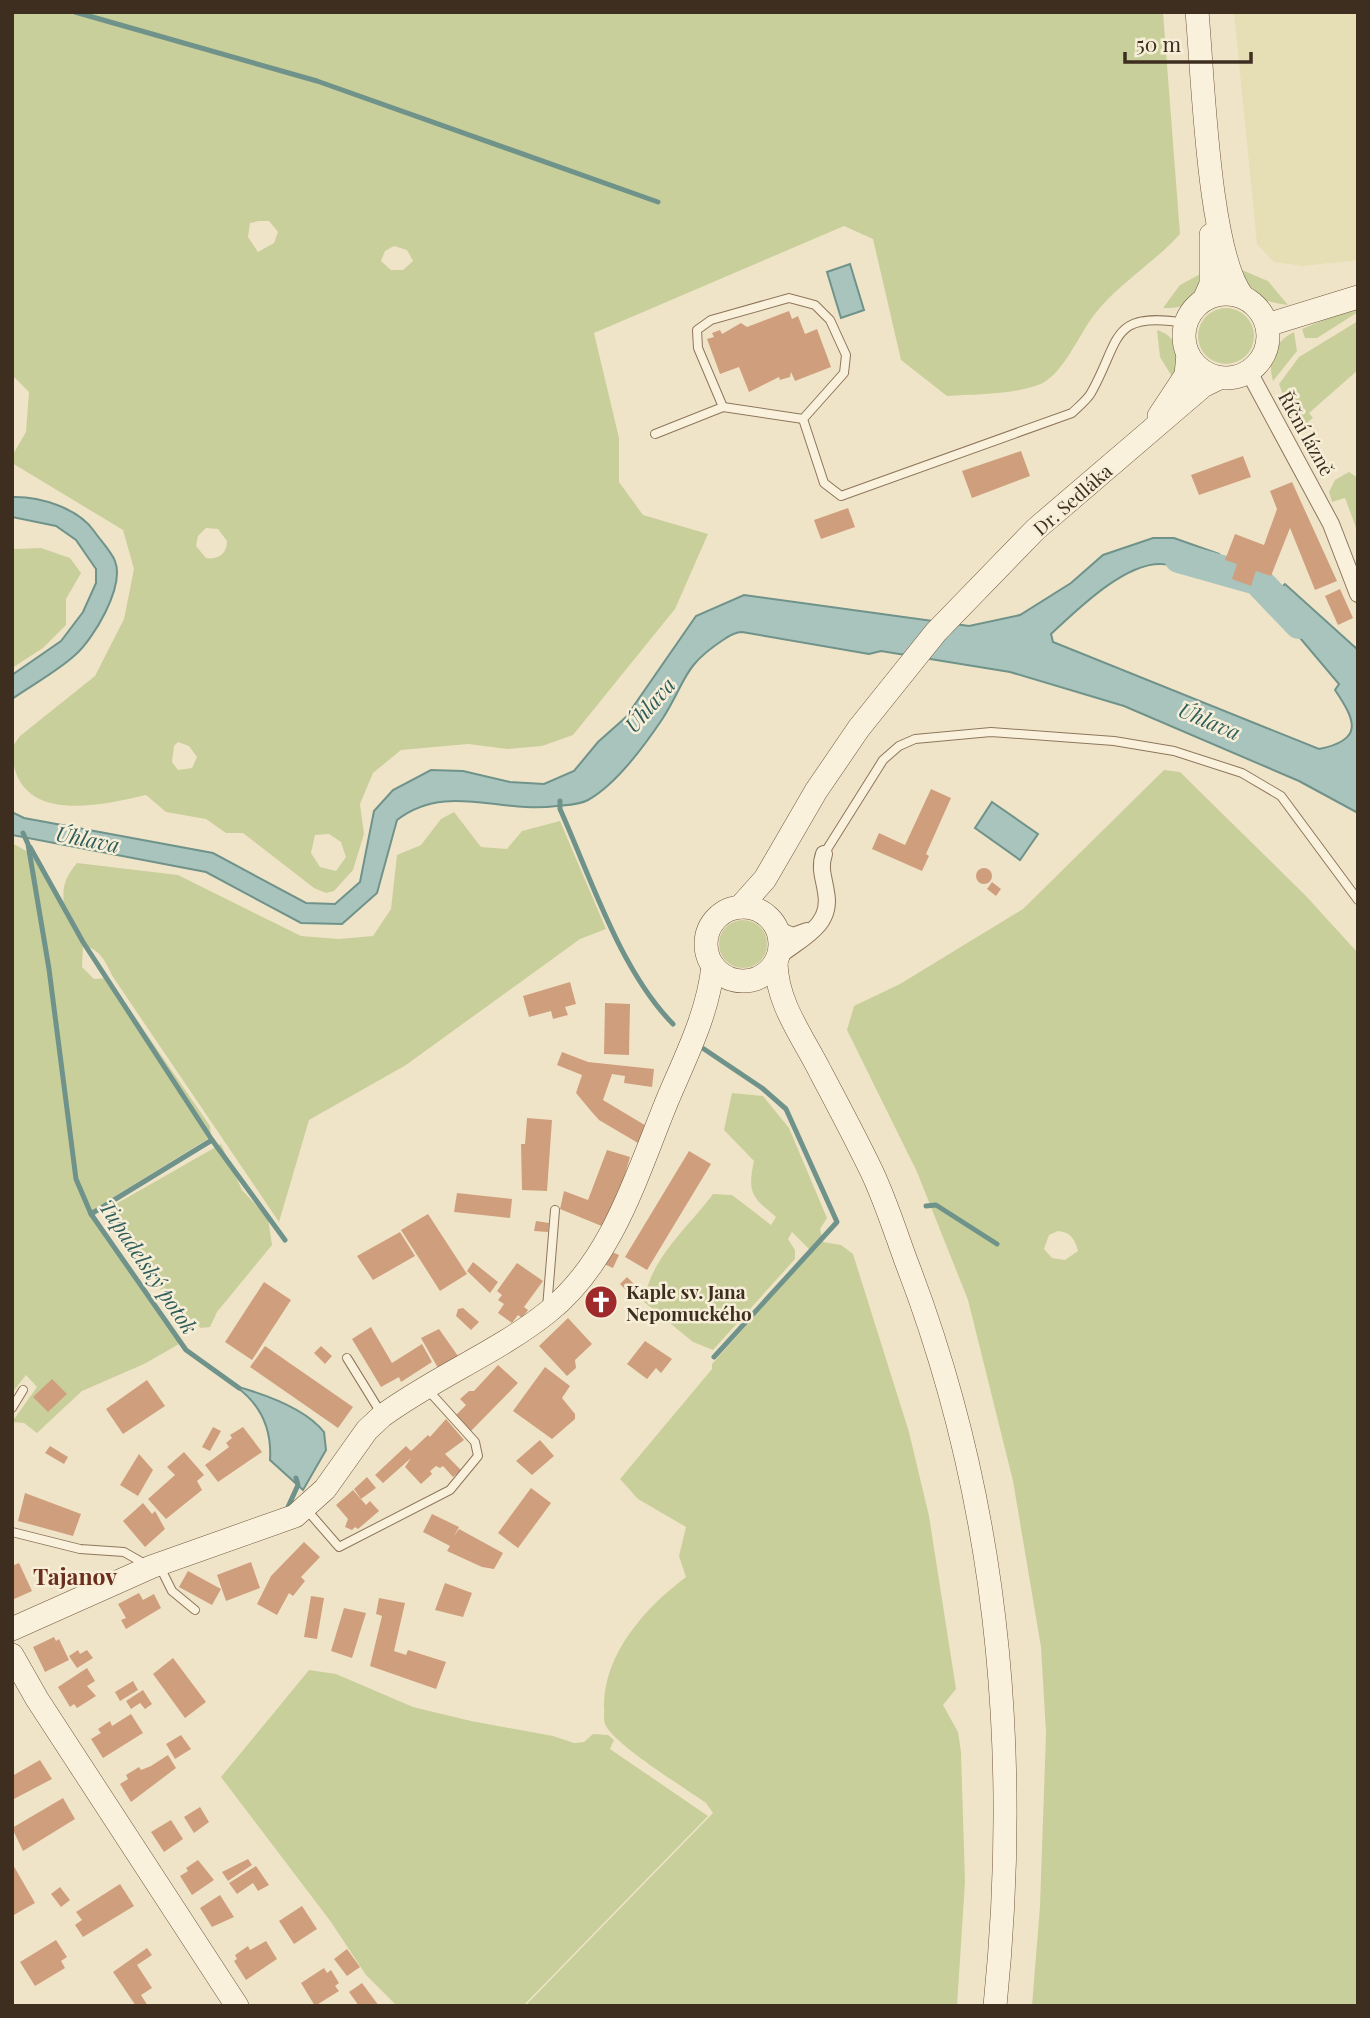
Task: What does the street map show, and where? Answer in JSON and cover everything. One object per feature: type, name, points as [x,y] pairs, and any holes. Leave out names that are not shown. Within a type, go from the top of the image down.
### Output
[{"type":"main road","points":[[1197,12],[1214,200],[1228,271],[1243,297],[1258,308],[1267,325],[1267,346],[1257,365],[1249,372]]},
{"type":"main road","points":[[1186,323],[1190,314],[1204,300],[1211,284],[1214,200]]},
{"type":"main road","points":[[1204,300],[1223,294],[1243,297]]},
{"type":"main road","points":[[1267,325],[1358,297]]},
{"type":"main road","name":"Dr. Sedláka","points":[[1146,435],[1186,375],[1186,323]]},
{"type":"main road","points":[[1188,354],[1200,370],[1219,378]]},
{"type":"main road","name":"Dr. Sedláka","points":[[765,880],[816,791],[859,728],[929,640],[999,565],[1074,495],[1203,387],[1219,378],[1240,376],[1249,372]]},
{"type":"main road","points":[[12,1629],[155,1566],[282,1523],[306,1508],[326,1489],[367,1430],[382,1416],[548,1312],[576,1285],[593,1263],[623,1208],[702,1016],[713,966],[706,950],[708,933],[716,918],[740,907],[765,880]]},
{"type":"main road","points":[[765,880],[777,959],[776,978],[789,1016],[872,1173],[918,1290],[957,1413],[986,1562],[1005,1719],[1005,1906],[995,2006]]},
{"type":"main road","points":[[740,907],[772,922]]},
{"type":"main road","points":[[702,1016],[719,990],[740,981],[764,976],[777,959]]},
{"type":"main road","points":[[713,966],[767,993],[789,1016]]},
{"type":"main road","points":[[12,1655],[52,1722],[237,2006]]},
{"type":"street","name":"Říční lázně","points":[[1249,372],[1331,524],[1358,594]]},
{"type":"street","points":[[777,959],[822,922],[827,909],[821,865],[824,854]]},
{"type":"street","points":[[772,922],[793,936],[816,928]]},
{"type":"lane","points":[[723,407],[698,348],[697,330],[711,320],[789,298],[815,305],[830,320],[846,355],[844,373],[803,419]]},
{"type":"lane","points":[[803,419],[824,483],[841,496],[1072,413],[1091,395],[1109,351],[1122,331],[1136,321],[1155,318],[1186,323]]},
{"type":"lane","points":[[655,434],[723,407],[803,419]]},
{"type":"lane","points":[[824,854],[883,760],[899,746],[915,739],[991,732],[1114,741],[1174,751],[1197,758],[1242,773],[1281,796],[1358,900]]},
{"type":"lane","points":[[548,1312],[547,1288],[555,1210]]},
{"type":"lane","points":[[348,1359],[382,1416]]},
{"type":"lane","points":[[306,1508],[339,1547],[450,1490],[466,1474],[478,1456],[475,1442],[425,1387]]},
{"type":"lane","points":[[12,1408],[23,1390]]},
{"type":"lane","points":[[12,1532],[79,1549],[124,1552],[155,1566],[172,1591],[195,1610]]},
{"type":"shaded area","points":[[1234,12],[1358,12],[1358,260],[1303,266],[1274,262],[1257,244]]},
{"type":"green space","points":[[12,12],[1163,12],[1180,234],[1094,315],[1062,365],[1047,381],[1016,391],[947,396],[901,360],[873,239],[844,226],[594,333],[619,438],[619,482],[643,515],[708,534],[675,609],[573,735],[542,746],[507,749],[468,744],[401,750],[373,773],[360,804],[364,834],[353,870],[334,891],[326,893],[314,888],[243,833],[226,833],[206,819],[166,812],[146,795],[104,804],[60,805],[41,800],[26,789],[16,772],[12,747],[20,736],[95,676],[124,619],[134,569],[123,530],[12,463],[12,456],[26,432],[29,392],[12,375]],"holes":[[[269,221],[278,232],[274,243],[258,252],[248,237],[250,223]],[[394,246],[407,250],[413,261],[403,270],[391,270],[381,261],[385,251]],[[206,528],[218,529],[227,541],[224,553],[218,557],[206,558],[196,546],[198,536]],[[178,742],[189,746],[197,757],[192,768],[178,770],[172,762],[174,746]],[[329,834],[341,842],[346,857],[336,871],[320,867],[311,853],[315,835]]]},
{"type":"green space","points":[[1237,268],[1268,281],[1288,305],[1256,295],[1245,284]]},
{"type":"green space","points":[[1206,271],[1201,287],[1193,299],[1181,306],[1163,308],[1180,285]]},
{"type":"green space","points":[[1358,306],[1358,312],[1317,338],[1305,338],[1302,329]]},
{"type":"green space","points":[[1220,308],[1232,308],[1246,316],[1254,330],[1252,347],[1246,356],[1232,364],[1220,364],[1203,352],[1198,342],[1198,330],[1210,313]]},
{"type":"green space","points":[[1358,321],[1358,370],[1309,413],[1313,418],[1304,425],[1294,424],[1279,384],[1299,357]]},
{"type":"green space","points":[[1157,330],[1171,338],[1175,344],[1178,358],[1176,383],[1160,357]]},
{"type":"green space","points":[[1294,332],[1297,351],[1273,381],[1271,366],[1274,352],[1281,341]]},
{"type":"green space","points":[[1349,472],[1358,478],[1358,533],[1345,498],[1332,502],[1329,492],[1335,480]]},
{"type":"green space","points":[[41,548],[70,558],[81,573],[66,599],[66,625],[43,648],[12,668],[12,549]]},
{"type":"green space","points":[[1164,770],[1180,772],[1306,896],[1358,953],[1358,2006],[1032,2006],[1040,1906],[1046,1733],[1041,1647],[1013,1481],[968,1300],[917,1172],[847,1030],[854,1006],[900,984],[1023,909]],"holes":[[[1058,1231],[1072,1237],[1078,1251],[1065,1260],[1052,1258],[1044,1249],[1049,1235]]]},
{"type":"green space","points":[[454,812],[481,847],[507,849],[522,831],[560,821],[606,929],[580,939],[406,1065],[309,1120],[279,1222],[102,957],[83,945],[82,967],[94,979],[108,978],[210,1126],[211,1137],[94,1209],[92,1218],[181,1343],[144,1364],[82,1391],[37,1433],[24,1423],[12,1422],[37,1387],[26,1375],[12,1393],[12,843],[30,853],[64,907],[65,884],[77,863],[178,875],[301,936],[339,939],[373,936],[391,909],[397,855],[421,845],[441,819]]},
{"type":"green space","points":[[743,920],[760,927],[767,944],[760,961],[743,968],[726,961],[719,944],[726,927]]},
{"type":"green space","points":[[732,1093],[763,1096],[789,1128],[827,1218],[820,1229],[823,1242],[841,1245],[853,1254],[909,1432],[929,1516],[956,1689],[943,1705],[958,1732],[961,1752],[965,1882],[957,2006],[525,2006],[713,1813],[706,1803],[621,1743],[605,1724],[604,1708],[611,1669],[619,1651],[642,1617],[686,1577],[679,1556],[686,1527],[638,1499],[620,1479],[712,1369],[712,1364],[812,1252],[792,1232],[788,1239],[795,1250],[795,1259],[713,1350],[693,1342],[644,1302],[654,1271],[662,1257],[713,1194],[732,1195],[771,1225],[776,1217],[753,1194],[751,1180],[754,1161],[724,1130]]},
{"type":"green space","points":[[221,1144],[242,1190],[268,1218],[272,1245],[217,1312],[210,1327],[201,1328],[175,1306],[111,1229],[109,1215],[116,1204]]},
{"type":"green space","points":[[309,1670],[336,1674],[413,1707],[471,1721],[553,1736],[574,1743],[584,1742],[593,1734],[608,1735],[614,1740],[610,1749],[708,1816],[523,2006],[397,2006],[366,1975],[331,1922],[221,1777]]},
{"type":"water","points":[[850,264],[864,310],[841,318],[827,272]]},
{"type":"water","points":[[12,497],[46,501],[78,516],[111,553],[117,572],[105,612],[82,648],[60,668],[12,699],[12,675],[61,641],[83,612],[96,583],[96,569],[76,540],[56,526],[12,517]]},
{"type":"water","name":"Úhlava","points":[[1153,538],[1174,538],[1219,554],[1215,576],[1168,564],[1132,571],[1117,579],[1074,613],[1051,634],[1053,642],[1319,749],[1333,745],[1349,735],[1351,720],[1335,690],[1339,684],[1268,600],[1285,584],[1358,650],[1358,813],[1299,781],[1124,706],[1010,672],[881,651],[869,654],[742,632],[728,637],[700,658],[639,752],[620,774],[588,800],[536,807],[454,801],[416,809],[397,820],[377,893],[342,924],[301,923],[206,872],[12,835],[12,812],[24,818],[213,853],[306,903],[335,904],[360,882],[374,811],[393,790],[431,770],[463,771],[510,782],[544,784],[574,771],[598,742],[626,717],[696,616],[744,595],[969,626],[1020,615],[1071,583],[1103,555]]},
{"type":"water","points":[[992,802],[1038,834],[1020,860],[975,828]]},
{"type":"water","points":[[235,1386],[295,1409],[324,1432],[326,1450],[303,1490],[270,1460],[269,1437],[263,1418],[252,1401]]},
{"type":"building","points":[[789,311],[792,319],[798,316],[805,334],[817,329],[831,367],[795,381],[791,372],[790,377],[780,380],[779,377],[749,392],[739,367],[720,374],[707,339],[714,337],[712,333],[720,330],[722,334],[741,323],[747,327]]},
{"type":"building","points":[[1021,451],[1030,476],[972,498],[962,471]]},
{"type":"building","points":[[1243,456],[1251,477],[1199,495],[1191,475]]},
{"type":"building","points":[[1292,482],[1337,581],[1315,590],[1290,528],[1271,576],[1256,571],[1251,586],[1232,579],[1237,564],[1225,560],[1235,534],[1264,545],[1277,509],[1270,491]]},
{"type":"building","points":[[848,508],[855,527],[821,539],[814,520]]},
{"type":"building","points":[[1340,589],[1353,618],[1338,625],[1325,596]]},
{"type":"building","points":[[931,789],[951,798],[926,854],[929,856],[922,871],[872,849],[879,833],[905,845]]},
{"type":"building","points":[[981,868],[987,868],[992,876],[990,882],[981,884],[976,879],[976,873]]},
{"type":"building","points":[[992,882],[1001,889],[996,896],[987,889]]},
{"type":"building","points":[[570,982],[576,1004],[565,1007],[568,1015],[553,1019],[551,1011],[529,1017],[523,996]]},
{"type":"building","points":[[605,1003],[630,1004],[629,1055],[604,1054]]},
{"type":"building","points":[[562,1052],[588,1062],[654,1069],[652,1087],[624,1083],[625,1076],[612,1074],[603,1100],[648,1127],[638,1143],[599,1120],[591,1111],[576,1093],[582,1075],[557,1065]]},
{"type":"building","points":[[527,1118],[552,1120],[547,1191],[522,1190],[521,1144],[525,1144]]},
{"type":"building","points":[[607,1150],[630,1157],[621,1189],[604,1227],[560,1209],[564,1191],[588,1200]]},
{"type":"building","points":[[689,1151],[711,1164],[647,1270],[625,1257]]},
{"type":"building","points":[[457,1193],[512,1199],[510,1218],[454,1212]]},
{"type":"building","points":[[428,1214],[467,1274],[440,1291],[401,1230]]},
{"type":"building","points":[[536,1221],[549,1223],[548,1232],[534,1231]]},
{"type":"building","points":[[400,1232],[415,1256],[373,1280],[357,1256]]},
{"type":"building","points":[[610,1251],[619,1255],[613,1268],[604,1264]]},
{"type":"building","points":[[473,1262],[498,1282],[490,1293],[467,1271]]},
{"type":"building","points":[[517,1263],[543,1281],[524,1307],[528,1310],[522,1318],[518,1315],[512,1323],[498,1313],[504,1304],[498,1300],[502,1295],[497,1291]]},
{"type":"building","points":[[627,1277],[637,1287],[631,1295],[620,1284]]},
{"type":"building","points":[[264,1282],[291,1300],[252,1360],[225,1342]]},
{"type":"building","name":"Kaple sv. Jana Nepomuckého","points":[[600,1292],[609,1292],[611,1300],[596,1316],[590,1311],[593,1306],[591,1304]]},
{"type":"building","points":[[463,1308],[479,1322],[471,1330],[456,1316],[458,1309]]},
{"type":"building","points":[[568,1318],[592,1344],[575,1360],[576,1368],[567,1376],[539,1346]]},
{"type":"building","points":[[371,1327],[392,1363],[422,1344],[432,1362],[401,1382],[399,1377],[381,1387],[352,1339]]},
{"type":"building","points":[[439,1329],[458,1356],[438,1368],[421,1338]]},
{"type":"building","points":[[645,1341],[672,1359],[661,1373],[656,1368],[647,1379],[627,1364]]},
{"type":"building","points":[[265,1346],[353,1407],[338,1428],[250,1367]]},
{"type":"building","points":[[321,1346],[332,1356],[325,1364],[314,1353]]},
{"type":"building","points":[[498,1365],[518,1383],[471,1431],[456,1415],[466,1405],[460,1399],[469,1391],[474,1391]]},
{"type":"building","points":[[545,1367],[570,1386],[562,1398],[575,1414],[575,1419],[552,1439],[513,1411]]},
{"type":"building","points":[[52,1379],[67,1394],[48,1412],[33,1397]]},
{"type":"building","points":[[147,1380],[165,1406],[123,1434],[106,1409]]},
{"type":"building","points":[[446,1419],[464,1440],[445,1454],[461,1470],[453,1477],[443,1466],[436,1466],[421,1484],[405,1467],[411,1458],[383,1483],[375,1475],[406,1446],[411,1451],[428,1435],[430,1437]]},
{"type":"building","points":[[213,1427],[221,1431],[210,1451],[202,1447]]},
{"type":"building","points":[[243,1427],[262,1452],[218,1482],[205,1465],[229,1447],[226,1443],[232,1438],[230,1435]]},
{"type":"building","points":[[540,1440],[554,1456],[532,1475],[516,1461]]},
{"type":"building","points":[[50,1446],[68,1457],[64,1464],[45,1453]]},
{"type":"building","points":[[184,1452],[204,1475],[197,1481],[202,1490],[166,1519],[148,1499],[175,1475],[167,1467]]},
{"type":"building","points":[[139,1454],[153,1470],[138,1496],[120,1485]]},
{"type":"building","points":[[367,1477],[376,1488],[361,1499],[354,1489]]},
{"type":"building","points":[[531,1488],[551,1503],[518,1548],[498,1533]]},
{"type":"building","points":[[353,1490],[366,1505],[370,1501],[379,1511],[358,1529],[355,1527],[352,1530],[345,1527],[348,1519],[336,1505]]},
{"type":"building","points":[[25,1493],[81,1514],[73,1536],[18,1521]]},
{"type":"building","points":[[143,1503],[152,1514],[155,1511],[165,1529],[145,1547],[123,1521]]},
{"type":"building","points":[[432,1514],[459,1527],[454,1536],[459,1529],[503,1553],[494,1569],[482,1567],[447,1551],[450,1546],[423,1532]]},
{"type":"building","points":[[304,1542],[320,1557],[301,1577],[305,1581],[293,1596],[289,1593],[277,1615],[257,1604],[271,1576]]},
{"type":"building","points":[[251,1562],[260,1588],[226,1601],[217,1575]]},
{"type":"building","points":[[19,1563],[32,1591],[12,1600],[12,1566]]},
{"type":"building","points":[[188,1571],[221,1589],[212,1605],[179,1587]]},
{"type":"building","points":[[445,1583],[472,1593],[463,1617],[435,1610]]},
{"type":"building","points":[[139,1593],[143,1600],[154,1594],[161,1608],[126,1629],[121,1620],[126,1618],[118,1604]]},
{"type":"building","points":[[311,1596],[324,1598],[317,1639],[304,1637]]},
{"type":"building","points":[[379,1598],[405,1603],[394,1651],[406,1655],[408,1650],[446,1662],[436,1689],[370,1666],[382,1616],[376,1614]]},
{"type":"building","points":[[344,1608],[366,1613],[352,1658],[331,1651]]},
{"type":"building","points":[[54,1637],[56,1641],[59,1639],[69,1660],[45,1672],[33,1647]]},
{"type":"building","points":[[78,1650],[80,1654],[87,1650],[93,1658],[77,1668],[69,1656]]},
{"type":"building","points":[[173,1658],[206,1702],[185,1718],[153,1674]]},
{"type":"building","points":[[87,1668],[95,1681],[87,1686],[96,1696],[77,1708],[74,1704],[70,1707],[58,1687]]},
{"type":"building","points":[[133,1681],[138,1690],[120,1701],[115,1692]]},
{"type":"building","points":[[143,1690],[152,1704],[145,1709],[140,1703],[131,1709],[126,1701]]},
{"type":"building","points":[[131,1714],[143,1733],[103,1758],[91,1739],[101,1733],[98,1729],[110,1721],[112,1726]]},
{"type":"building","points":[[181,1735],[191,1749],[175,1759],[166,1744]]},
{"type":"building","points":[[168,1755],[176,1768],[131,1802],[120,1784],[128,1779],[126,1775],[139,1767],[141,1770],[151,1766]]},
{"type":"building","points":[[40,1760],[52,1779],[12,1800],[12,1776]]},
{"type":"building","points":[[63,1798],[75,1819],[23,1851],[12,1828]]},
{"type":"building","points":[[200,1807],[209,1822],[194,1833],[184,1817]]},
{"type":"building","points":[[171,1820],[183,1839],[164,1852],[151,1832]]},
{"type":"building","points":[[248,1859],[252,1865],[228,1881],[222,1872]]},
{"type":"building","points":[[198,1860],[214,1880],[192,1895],[180,1876]]},
{"type":"building","points":[[12,1863],[35,1903],[12,1916]]},
{"type":"building","points":[[256,1866],[269,1885],[258,1891],[253,1883],[237,1894],[229,1883]]},
{"type":"building","points":[[120,1884],[134,1906],[83,1937],[75,1925],[82,1920],[76,1912]]},
{"type":"building","points":[[60,1887],[70,1900],[61,1907],[51,1894]]},
{"type":"building","points":[[220,1895],[234,1917],[212,1927],[200,1908]]},
{"type":"building","points":[[302,1906],[317,1929],[294,1944],[279,1921]]},
{"type":"building","points":[[56,1940],[67,1957],[61,1961],[65,1968],[35,1986],[20,1962]]},
{"type":"building","points":[[266,1941],[277,1959],[246,1980],[234,1961],[237,1959],[235,1955],[248,1946],[250,1950]]},
{"type":"building","points":[[147,1948],[152,1955],[137,1965],[152,1988],[141,1995],[148,2006],[136,2006],[113,1972]]},
{"type":"building","points":[[347,1949],[360,1967],[347,1976],[334,1959]]},
{"type":"building","points":[[324,1968],[327,1973],[331,1970],[339,1983],[335,1986],[339,1991],[315,2006],[301,1983]]},
{"type":"building","points":[[362,1983],[379,2006],[359,2006],[349,1992]]},
{"type":"waterway","points":[[75,12],[317,81],[658,202]]},
{"type":"waterway","points":[[1179,558],[1257,580],[1299,624]]},
{"type":"waterway","points":[[560,801],[560,809],[622,950],[654,1002],[673,1024]]},
{"type":"waterway","name":"Tupadelský potok","points":[[23,833],[28,844],[49,969],[76,1179],[91,1214],[186,1350],[239,1388]]},
{"type":"waterway","points":[[30,847],[83,942],[212,1140],[91,1214]]},
{"type":"waterway","points":[[704,1049],[762,1088],[786,1109],[837,1222],[714,1357]]},
{"type":"waterway","points":[[212,1140],[285,1240]]},
{"type":"waterway","points":[[926,1206],[936,1205],[997,1244]]},
{"type":"waterway","name":"Tupadelský potok","points":[[288,1507],[298,1485],[296,1478]]},
{"type":"place","name":"Kaple sv. Jana Nepomuckého","points":[[601,1302]]},
{"type":"district","name":"Tajanov","points":[[75,1575]]}]
